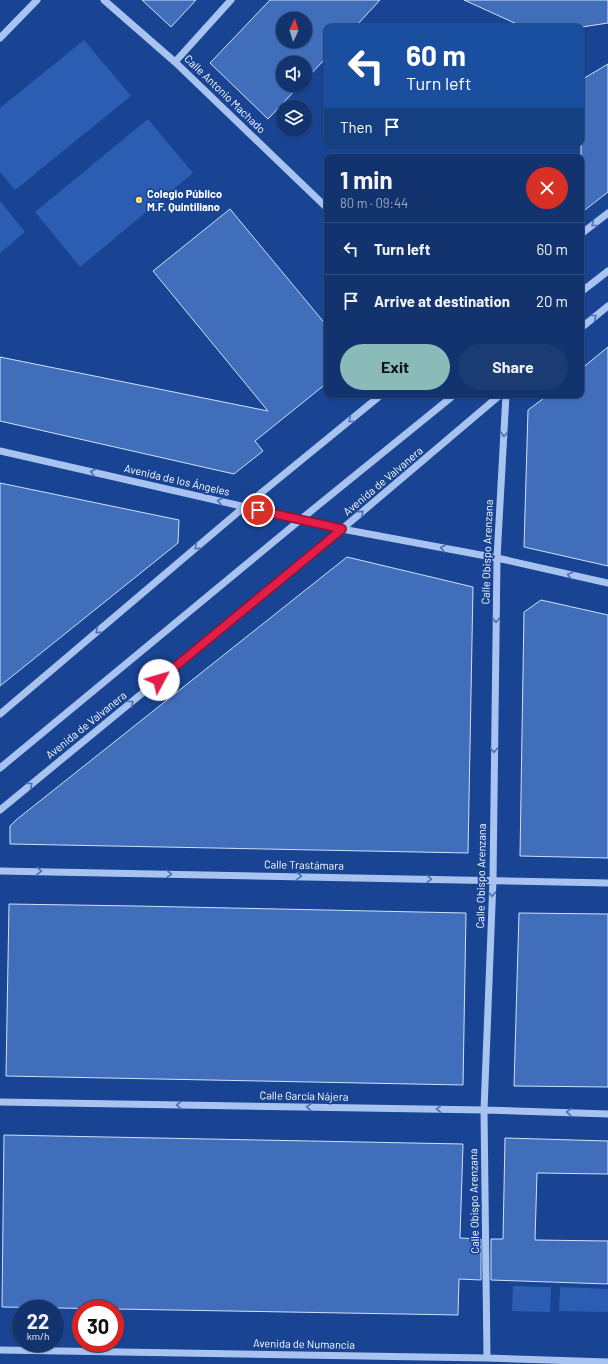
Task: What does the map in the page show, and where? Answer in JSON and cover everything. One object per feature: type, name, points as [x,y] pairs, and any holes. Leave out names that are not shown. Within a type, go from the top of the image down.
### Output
[{"type":"street","points":[[0,38],[37,0]]},
{"type":"street","name":"Calle Antonio Machado","points":[[104,0],[175,62],[324,205]]},
{"type":"street","points":[[175,62],[231,0]]},
{"type":"street","points":[[584,232],[608,213]]},
{"type":"street","points":[[584,290],[608,270]]},
{"type":"street","points":[[584,326],[608,306]]},
{"type":"street","points":[[0,714],[244,507],[377,398]]},
{"type":"street","name":"Avenida de Valvanera","points":[[0,768],[450,398]]},
{"type":"street","name":"Avenida de Valvanera","points":[[0,810],[342,529],[496,398]]},
{"type":"street","name":"Calle Obispo Arenzana","points":[[487,1358],[484,1110],[493,880],[497,558],[506,398]]},
{"type":"street","name":"Avenida de los Ángeles","points":[[0,450],[300,520],[497,558],[608,583]]},
{"type":"street","name":"Calle Trastámara","points":[[0,871],[608,883]]},
{"type":"street","name":"Calle García Nájera","points":[[0,1102],[484,1110],[608,1114]]},
{"type":"street","name":"Avenida de Numancia","points":[[0,1350],[487,1358],[608,1362]]},
{"type":"shaded area","points":[[84,40],[131,96],[15,190],[0,172],[0,108]]},
{"type":"shaded area","points":[[148,119],[193,173],[80,267],[35,212]]},
{"type":"shaded area","points":[[0,201],[25,232],[0,253]]},
{"type":"shaded area","points":[[513,1286],[551,1287],[550,1312],[512,1311]]},
{"type":"shaded area","points":[[560,1287],[608,1289],[608,1312],[559,1311]]},
{"type":"building","points":[[142,0],[196,0],[171,27]]},
{"type":"building","points":[[270,0],[380,0],[358,24],[324,24],[324,60],[312,73],[312,56],[276,56],[276,92],[293,92],[286,100],[276,100],[276,110],[268,119],[210,63]]},
{"type":"building","points":[[464,0],[608,0],[608,23],[584,27],[584,24],[517,24]]},
{"type":"building","points":[[608,64],[608,192],[584,211],[584,154],[581,154],[581,146],[584,146],[584,78]]},
{"type":"building","points":[[230,209],[324,322],[324,385],[255,441],[263,451],[234,474],[0,421],[0,357],[268,411],[153,271]]},
{"type":"building","points":[[608,347],[608,566],[524,547],[528,410],[544,398],[584,398],[584,367]]},
{"type":"building","points":[[0,483],[179,520],[178,543],[0,686]]},
{"type":"building","points":[[347,557],[473,587],[468,853],[10,844],[10,826],[16,820]]},
{"type":"building","points":[[541,600],[608,615],[608,858],[520,856],[524,612]]},
{"type":"building","points":[[9,904],[466,913],[463,1085],[6,1076]]},
{"type":"building","points":[[519,913],[608,914],[608,1087],[514,1086]]},
{"type":"building","points":[[4,1135],[463,1144],[460,1238],[481,1239],[481,1280],[459,1279],[458,1315],[124,1309],[124,1300],[72,1300],[72,1308],[64,1308],[64,1300],[12,1300],[12,1307],[2,1307]]},
{"type":"building","points":[[505,1138],[608,1141],[608,1174],[537,1173],[535,1240],[608,1241],[608,1284],[491,1280],[491,1239],[503,1239]]},
{"type":"place","name":"Colegio Público M.F. Quintiliano","points":[[139,200]]},
{"type":"route","points":[[159,680],[342,529],[258,510]]}]
